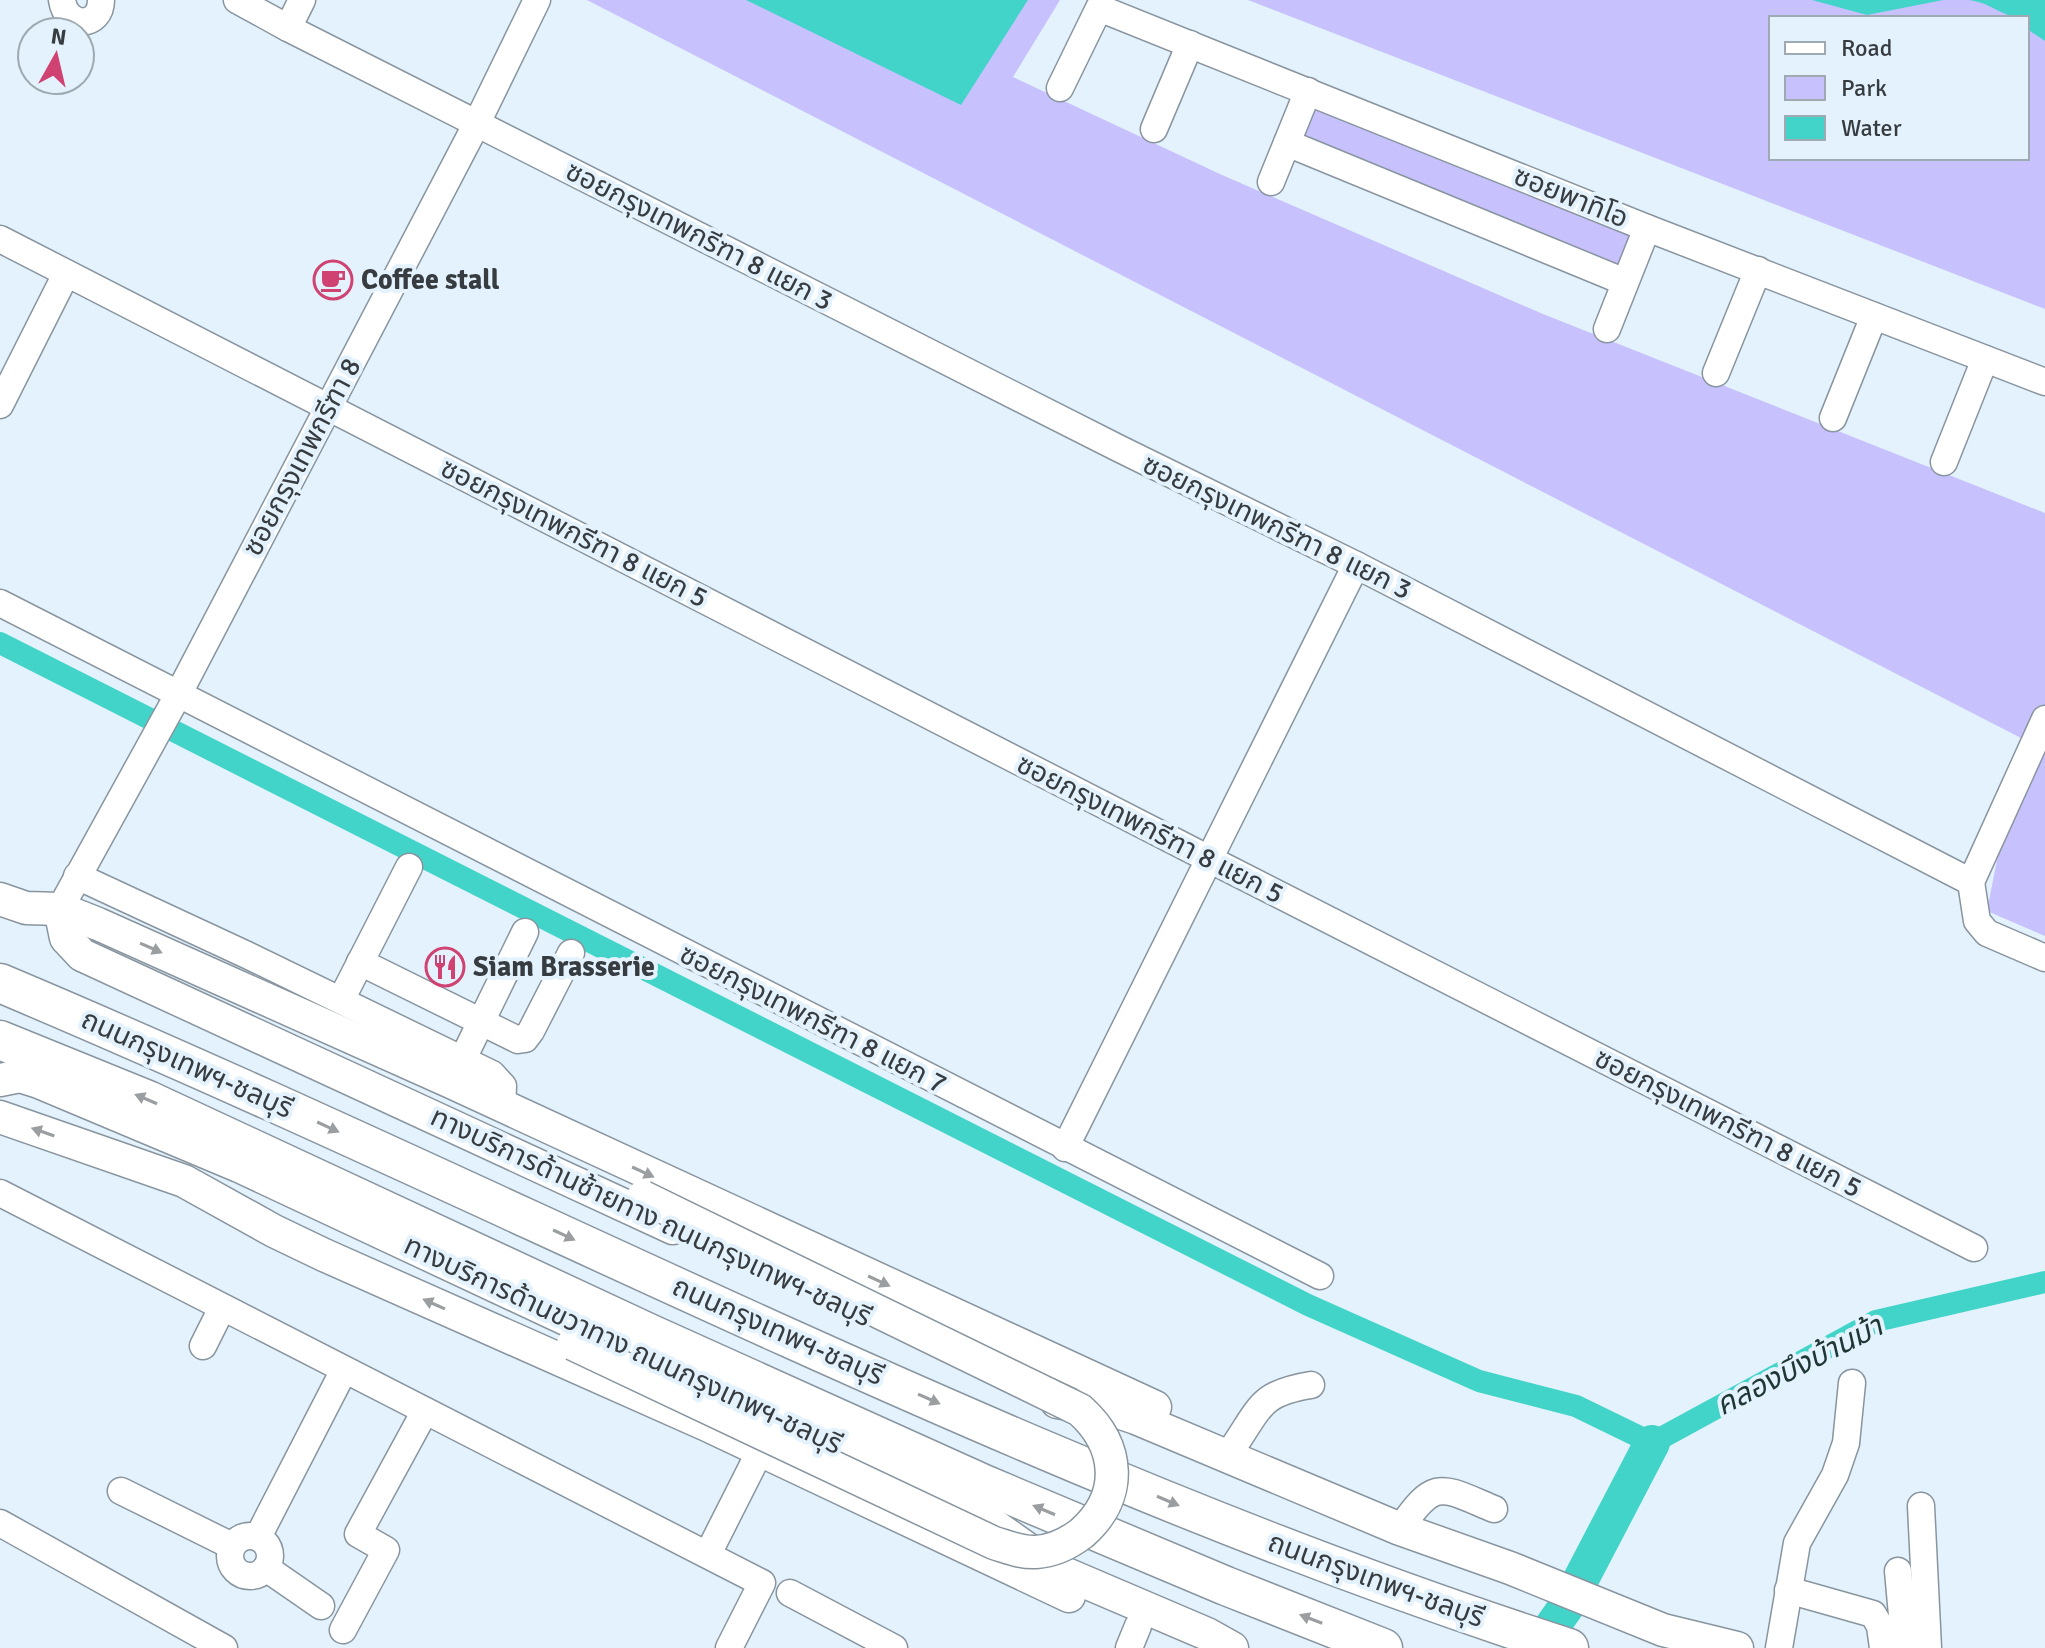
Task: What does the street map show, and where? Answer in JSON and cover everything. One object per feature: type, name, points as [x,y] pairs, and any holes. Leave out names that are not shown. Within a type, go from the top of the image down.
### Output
[{"type":"highway","name":"ถนนกรุงเทพฯ-ชลบุรี","points":[[0,983],[161,1050],[982,1423],[1229,1526],[1439,1606],[1569,1648]]},
{"type":"highway","name":"ถนนกรุงเทพฯ-ชลบุรี","points":[[0,1040],[148,1100],[651,1334],[986,1485],[1383,1648]]},
{"type":"main road","name":"ทางบริการด้านซ้ายทาง ถนนกรุงเทพฯ-ชลบุรี","points":[[0,899],[26,908],[60,909],[351,1038],[457,1071],[502,1106],[1234,1446],[1278,1476]]},
{"type":"main road","name":"ทางบริการด้านซ้ายทาง ถนนกรุงเทพฯ-ชลบุรี","points":[[60,909],[62,927],[73,947],[104,967],[1057,1402],[1118,1412],[1400,1529],[1510,1568],[1663,1630],[1737,1648]]},
{"type":"main road","points":[[98,924],[94,947],[104,967]]},
{"type":"main road","points":[[256,1036],[255,1017],[273,1003]]},
{"type":"main road","points":[[184,1181],[382,1255],[994,1543],[1036,1552],[1054,1548],[1075,1538],[1095,1522],[1103,1510],[1112,1481],[1110,1455],[1105,1440],[1080,1410],[1049,1392],[437,1096],[395,1072],[351,1038]]},
{"type":"main road","name":"ทางบริการด้านขวาทาง ถนนกรุงเทพฯ-ชลบุรี","points":[[0,1080],[20,1076],[39,1082],[239,1166],[428,1253],[925,1487],[978,1514],[1057,1570],[1207,1634],[1232,1648]]},
{"type":"main road","name":"ทางบริการด้านขวาทาง ถนนกรุงเทพฯ-ชลบุรี","points":[[0,1117],[184,1181],[311,1249],[760,1451],[1071,1597],[1134,1637],[1194,1648]]},
{"type":"street","points":[[62,0],[63,11],[72,20],[84,22],[96,17],[101,0]]},
{"type":"street","name":"ซอยกรุงเทพกรีฑา 8 แยก 3","points":[[237,0],[1118,448],[1356,565],[1971,882]]},
{"type":"street","points":[[288,28],[302,0]]},
{"type":"street","name":"ซอยกรุงเทพกรีฑา 8","points":[[60,909],[175,700],[477,123],[537,0]]},
{"type":"street","name":"ซอยพาทิโอ","points":[[1060,88],[1099,8],[1647,228],[2045,382]]},
{"type":"street","points":[[1154,129],[1190,44]]},
{"type":"street","points":[[1271,182],[1308,91]]},
{"type":"street","points":[[1287,143],[1625,282]]},
{"type":"street","points":[[1607,329],[1647,228]]},
{"type":"street","name":"ซอยกรุงเทพกรีฑา 8 แยก 5","points":[[0,239],[1974,1248]]},
{"type":"street","points":[[1716,373],[1758,270]]},
{"type":"street","points":[[0,405],[66,274]]},
{"type":"street","points":[[1833,418],[1874,316]]},
{"type":"street","points":[[1944,462],[1985,359]]},
{"type":"street","points":[[1065,1148],[1356,565]]},
{"type":"street","name":"ซอยกรุงเทพกรีฑา 8 แยก 7","points":[[0,603],[175,700],[1320,1276]]},
{"type":"street","points":[[2045,719],[1971,882],[1977,921],[1987,933],[2045,958]]},
{"type":"street","points":[[341,1000],[409,867]]},
{"type":"street","points":[[77,876],[341,1000],[457,1071],[525,932]]},
{"type":"street","points":[[360,962],[510,1037],[525,1039],[571,953]]},
{"type":"street","points":[[0,1193],[762,1583],[729,1648]]},
{"type":"street","points":[[203,1346],[222,1308]]},
{"type":"street","points":[[258,1537],[344,1370]]},
{"type":"street","points":[[1779,1648],[1797,1543],[1835,1475],[1846,1443],[1852,1383]]},
{"type":"street","points":[[1234,1446],[1270,1396],[1283,1390],[1311,1385]]},
{"type":"street","points":[[343,1630],[386,1550],[358,1534],[425,1411]]},
{"type":"street","points":[[708,1554],[760,1451]]},
{"type":"street","points":[[1400,1529],[1419,1501],[1441,1490],[1494,1509]]},
{"type":"street","points":[[121,1491],[232,1546]]},
{"type":"street","points":[[1921,1506],[1928,1648]]},
{"type":"street","points":[[0,1523],[224,1648]]},
{"type":"street","points":[[258,1537],[269,1550],[266,1568],[251,1575],[243,1574],[231,1563],[232,1546],[239,1539],[258,1537]]},
{"type":"street","points":[[266,1568],[321,1606]]},
{"type":"street","points":[[1898,1571],[1905,1648]]},
{"type":"street","points":[[1788,1590],[1873,1614],[1880,1626],[1883,1648]]},
{"type":"street","points":[[790,1593],[894,1648]]},
{"type":"green space","points":[[587,0],[1060,0],[1013,77],[1222,175],[1543,314],[2045,513],[2045,936],[1987,911],[2021,738]]},
{"type":"green space","points":[[1248,0],[2045,0],[2045,309]]},
{"type":"green space","points":[[1312,101],[1635,230],[1619,272],[1296,138]]},
{"type":"water","points":[[746,0],[1028,0],[961,105]]},
{"type":"water","points":[[1812,0],[1943,0],[1867,15]]},
{"type":"water","points":[[1969,0],[2045,0],[2045,41],[2029,30],[2029,16],[2010,16]]},
{"type":"waterway","name":"คลองบึงบ้านม้า","points":[[0,643],[1308,1305],[1479,1381],[1576,1406],[1652,1443],[1876,1321],[2045,1282]]},
{"type":"waterway","points":[[1537,1648],[1568,1604],[1652,1443]]},
{"type":"place","name":"Coffee stall","points":[[333,280]]},
{"type":"place","name":"Siam Brasserie","points":[[445,967]]}]
